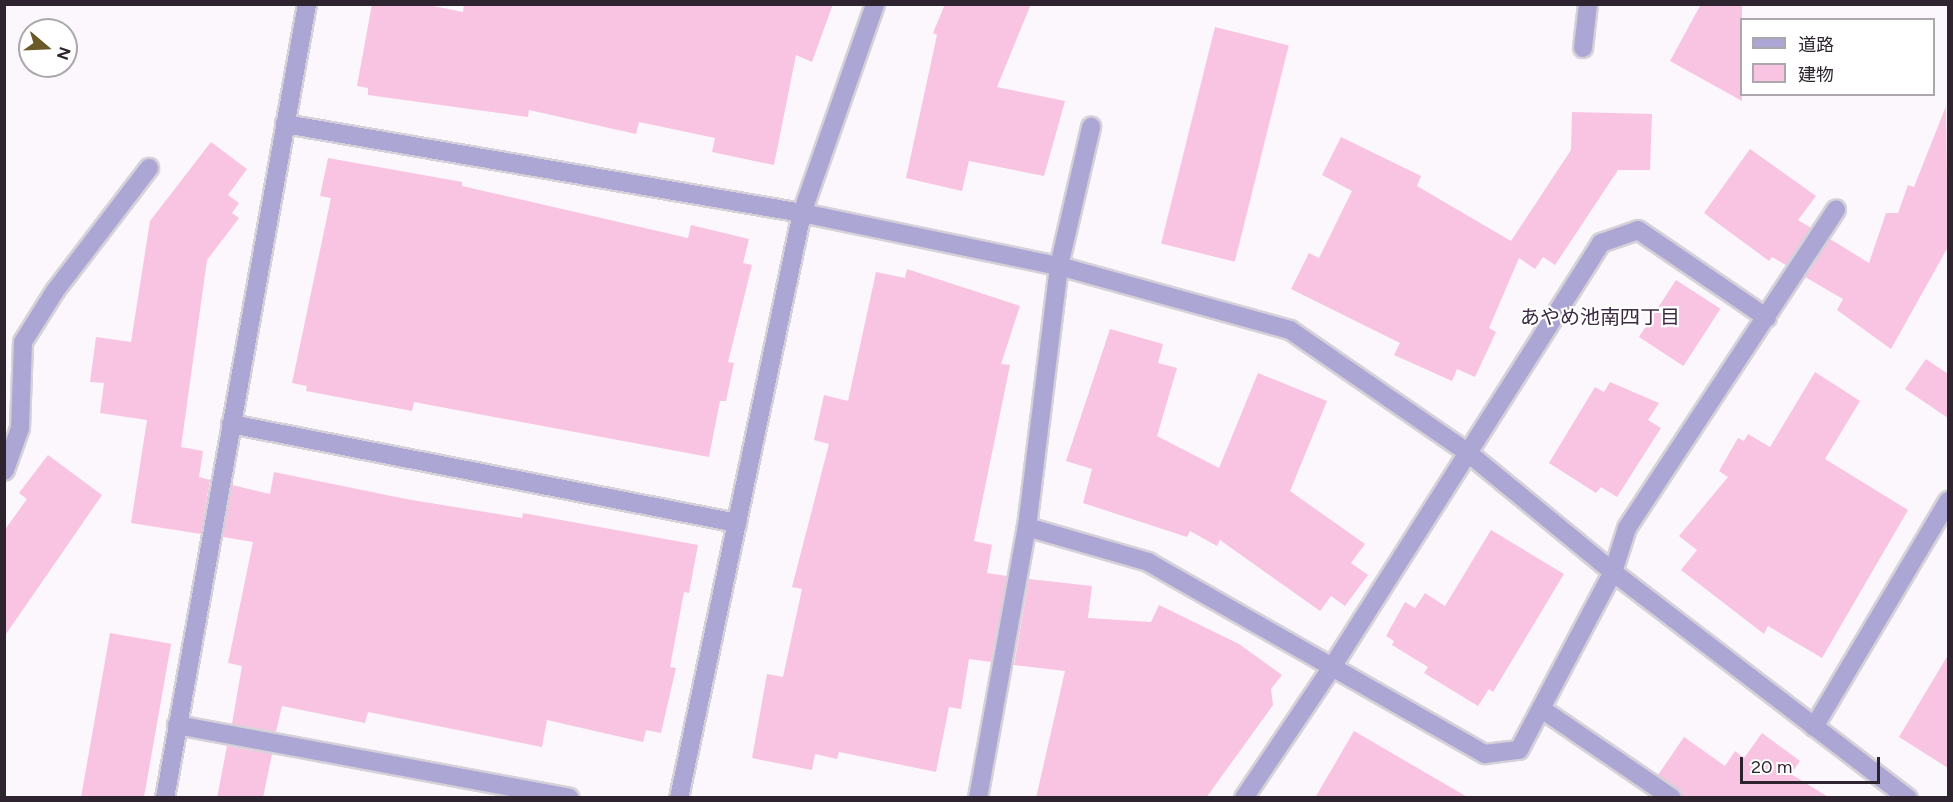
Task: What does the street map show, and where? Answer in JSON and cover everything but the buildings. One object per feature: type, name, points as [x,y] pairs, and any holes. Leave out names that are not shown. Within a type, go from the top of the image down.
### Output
[{"type":"street","points":[[165,798],[307,4]]},
{"type":"street","points":[[679,798],[802,213],[875,4]]},
{"type":"street","points":[[1583,48],[1588,4]]},
{"type":"street","points":[[285,124],[802,213],[1059,267],[1290,330],[1467,452],[1613,572],[1908,798]]},
{"type":"street","points":[[978,798],[1027,527],[1059,267],[1091,127]]},
{"type":"street","points":[[5,470],[20,428],[23,342],[55,291],[149,168]]},
{"type":"street","points":[[1027,527],[1148,562],[1334,664],[1485,754],[1519,750],[1543,710],[1613,572],[1627,528],[1836,210]]},
{"type":"street","points":[[1244,798],[1334,664],[1601,243],[1638,230],[1767,318]]},
{"type":"street","points":[[231,424],[737,523]]},
{"type":"street","points":[[1814,727],[1948,501]]},
{"type":"street","points":[[1543,710],[1672,798]]},
{"type":"street","points":[[177,725],[569,798]]},
{"type":"district","name":"あやめ池南四丁目","points":[[1600,317]]}]
